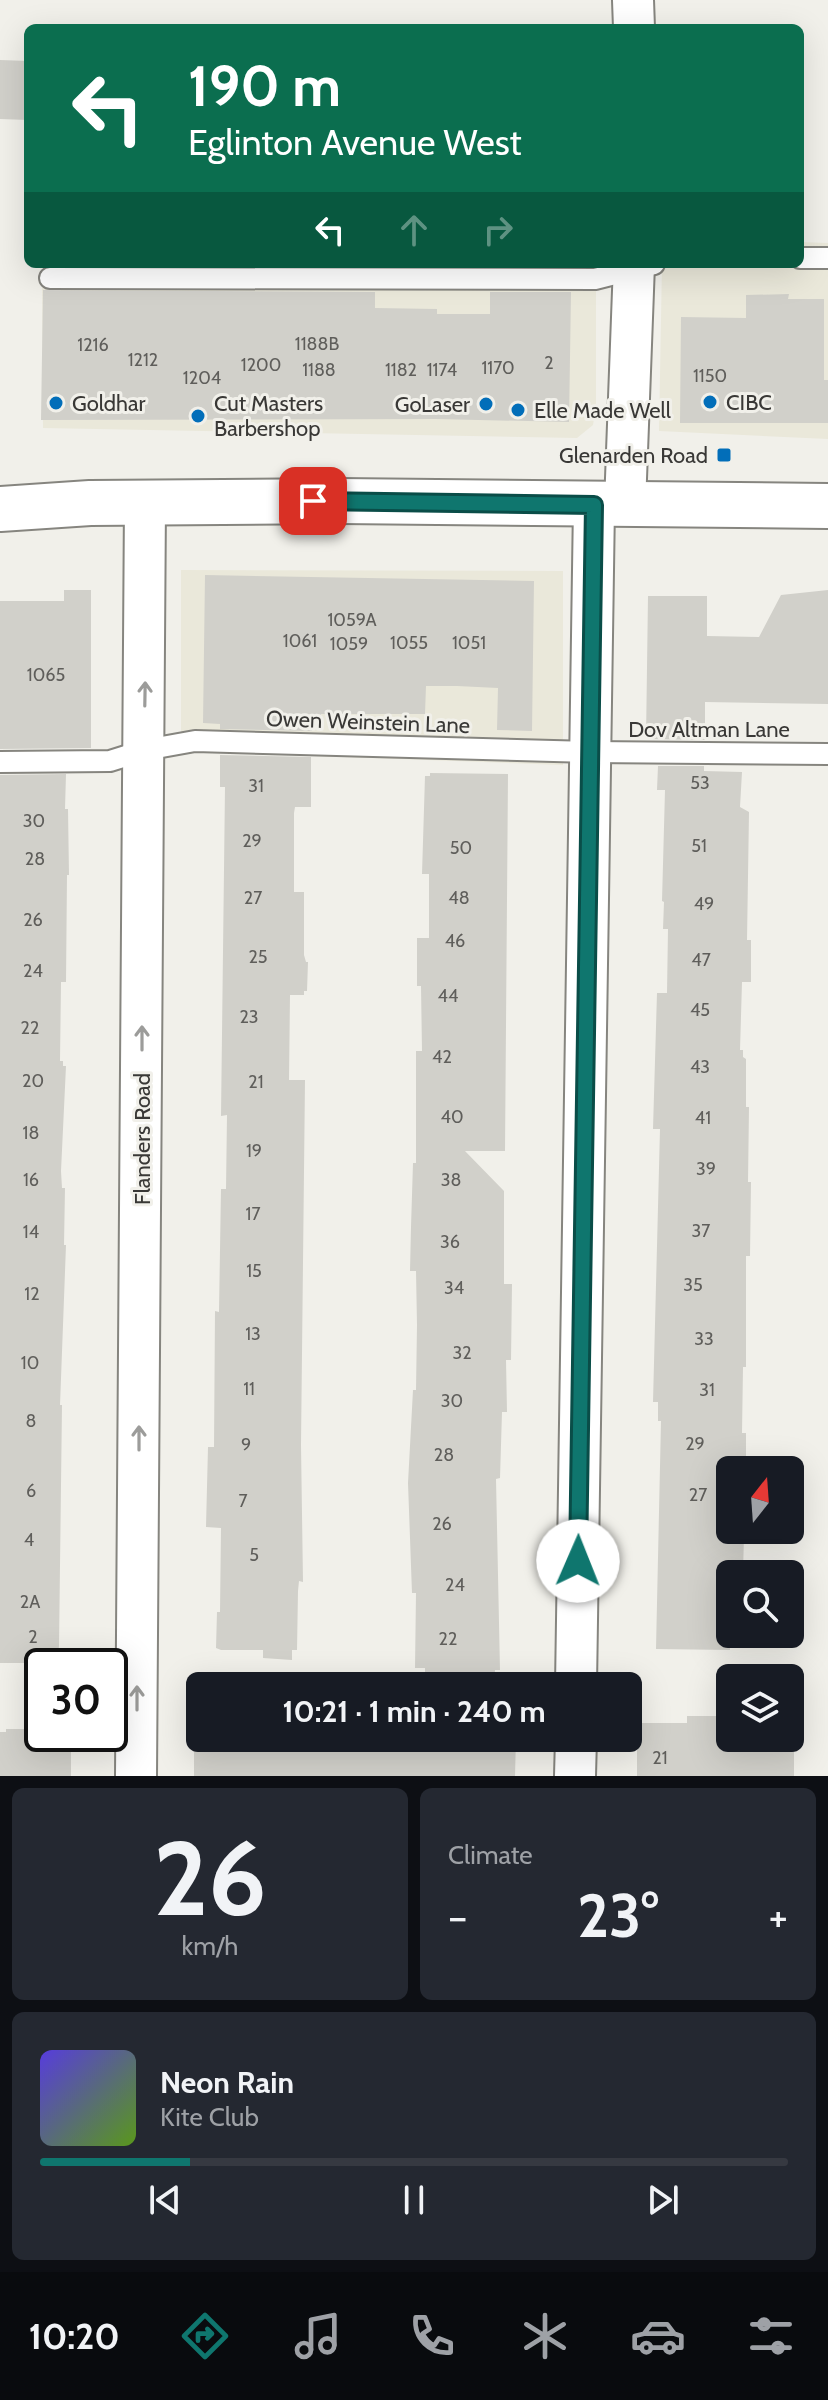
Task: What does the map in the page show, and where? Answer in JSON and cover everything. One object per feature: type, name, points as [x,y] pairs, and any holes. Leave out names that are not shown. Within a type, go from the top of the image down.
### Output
[{"type":"main road","points":[[0,486],[90,503]]},
{"type":"main road","points":[[0,509],[90,503],[340,501],[828,506]]},
{"type":"street","points":[[633,0],[634,24]]},
{"type":"street","points":[[576,1672],[590,752],[610,505],[641,268]]},
{"type":"street","name":"Flanders Road","points":[[136,1776],[145,502]]},
{"type":"street","points":[[575,1776],[576,1752]]},
{"type":"lane","points":[[804,258],[828,258]]},
{"type":"lane","points":[[50,278],[595,279],[634,268]]},
{"type":"lane","name":"Owen Weinstein Lane","points":[[0,762],[110,761],[145,750],[195,741],[590,752]]},
{"type":"lane","name":"Dov Altman Lane","points":[[590,752],[828,754]]},
{"type":"shaded area","points":[[804,242],[828,243],[828,439],[659,431],[662,268],[804,268]]},
{"type":"shaded area","points":[[42,271],[596,274],[596,406],[593,425],[577,438],[43,428]]},
{"type":"shaded area","points":[[181,570],[563,571],[563,765],[181,751]]},
{"type":"building","points":[[0,60],[24,61],[24,120],[0,119]]},
{"type":"building","points":[[43,290],[375,292],[375,308],[437,309],[437,314],[490,314],[490,292],[571,292],[569,422],[436,419],[41,420]]},
{"type":"building","points":[[789,294],[788,299],[824,299],[824,380],[828,380],[828,423],[680,423],[681,317],[746,318],[746,295]]},
{"type":"building","points":[[205,575],[534,581],[532,731],[497,730],[498,688],[457,686],[426,686],[425,714],[321,714],[321,725],[312,725],[312,731],[220,729],[220,724],[203,723]]},
{"type":"building","points":[[64,590],[91,590],[91,748],[0,749],[0,601],[64,601]]},
{"type":"building","points":[[828,590],[828,704],[705,702],[705,740],[646,739],[648,596],[707,596],[707,636],[759,637],[781,595]]},
{"type":"building","points":[[220,755],[311,757],[311,807],[295,807],[294,813],[294,892],[304,892],[307,991],[304,995],[290,995],[289,1080],[305,1080],[301,1445],[303,1582],[299,1581],[297,1650],[292,1650],[292,1660],[263,1658],[263,1650],[216,1648],[217,1612],[220,1612],[221,1528],[206,1527],[208,1447],[214,1447],[215,1311],[219,1312],[221,1189],[226,1189],[227,1115],[221,1116],[225,787],[220,787]]},
{"type":"building","points":[[658,766],[704,766],[704,771],[742,772],[740,807],[749,812],[747,940],[751,940],[751,982],[742,982],[740,1050],[743,1050],[746,1059],[748,1182],[751,1182],[750,1256],[746,1256],[746,1367],[743,1367],[742,1433],[746,1433],[746,1456],[716,1456],[716,1544],[744,1544],[743,1560],[716,1560],[716,1648],[730,1650],[656,1649],[661,1421],[658,1421],[658,1402],[653,1402],[660,1129],[653,1129],[657,993],[667,993],[668,929],[663,929],[662,901],[665,790],[657,790]]},
{"type":"building","points":[[430,773],[508,774],[505,1151],[465,1151],[504,1191],[504,1284],[512,1284],[511,1360],[506,1360],[507,1412],[502,1412],[500,1478],[496,1479],[500,1670],[495,1672],[425,1672],[425,1668],[415,1668],[416,1593],[412,1593],[408,1483],[413,1390],[416,1390],[417,1325],[416,1271],[410,1271],[413,1163],[416,1163],[416,1051],[422,1051],[417,938],[429,938],[429,874],[422,874],[425,776],[430,776]]},
{"type":"building","points":[[66,774],[65,809],[68,809],[66,982],[61,982],[60,1061],[66,1066],[61,1171],[62,1188],[65,1188],[66,1245],[60,1405],[59,1646],[24,1648],[24,1663],[0,1663],[0,775]]},
{"type":"building","points":[[687,1716],[716,1716],[716,1752],[794,1752],[794,1776],[637,1776],[637,1752],[642,1752],[642,1723],[687,1723]]},
{"type":"building","points":[[6,1729],[24,1729],[24,1752],[71,1752],[71,1776],[0,1776],[0,1732],[6,1732]]},
{"type":"building","points":[[194,1752],[516,1752],[515,1776],[194,1776]]},
{"type":"place","name":"CIBC","points":[[710,402]]},
{"type":"place","name":"Goldhar","points":[[56,403]]},
{"type":"place","name":"GoLaser","points":[[486,404]]},
{"type":"place","name":"Elle Made Well","points":[[518,410]]},
{"type":"place","name":"Cut Masters Barbershop","points":[[198,416]]},
{"type":"place","name":"Glenarden Road","points":[[724,455]]},
{"type":"route","points":[[313,501],[594,505],[578,1561]]}]
